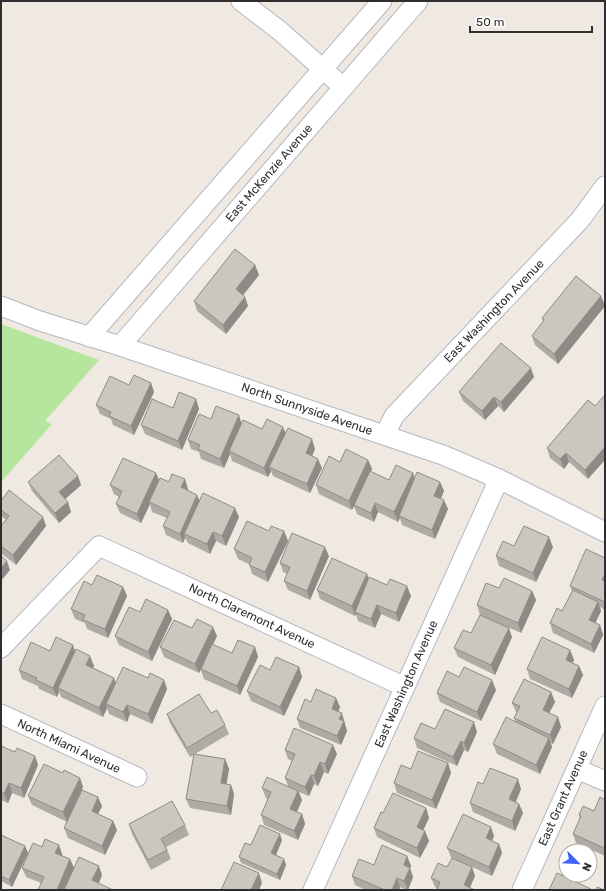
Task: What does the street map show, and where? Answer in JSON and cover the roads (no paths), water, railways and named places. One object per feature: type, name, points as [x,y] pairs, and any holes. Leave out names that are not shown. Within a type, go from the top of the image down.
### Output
[{"type":"street","points":[[241,1],[280,31],[343,88]]},
{"type":"street","points":[[89,336],[382,1]]},
{"type":"street","name":"East McKenzie Avenue","points":[[120,346],[418,1]]},
{"type":"street","name":"East Washington Avenue","points":[[385,435],[394,416],[580,220],[605,186]]},
{"type":"street","name":"North Sunnyside Avenue","points":[[1,306],[40,321],[120,346],[443,455],[499,479],[605,532]]},
{"type":"street","name":"East Washington Avenue","points":[[313,890],[499,479]]},
{"type":"street","name":"North Claremont Avenue","points":[[1,648],[99,546],[405,687]]},
{"type":"street","name":"East Grant Avenue","points":[[522,890],[605,706]]},
{"type":"street","name":"North Miami Avenue","points":[[1,714],[137,777]]},
{"type":"street","points":[[577,769],[605,781]]}]
